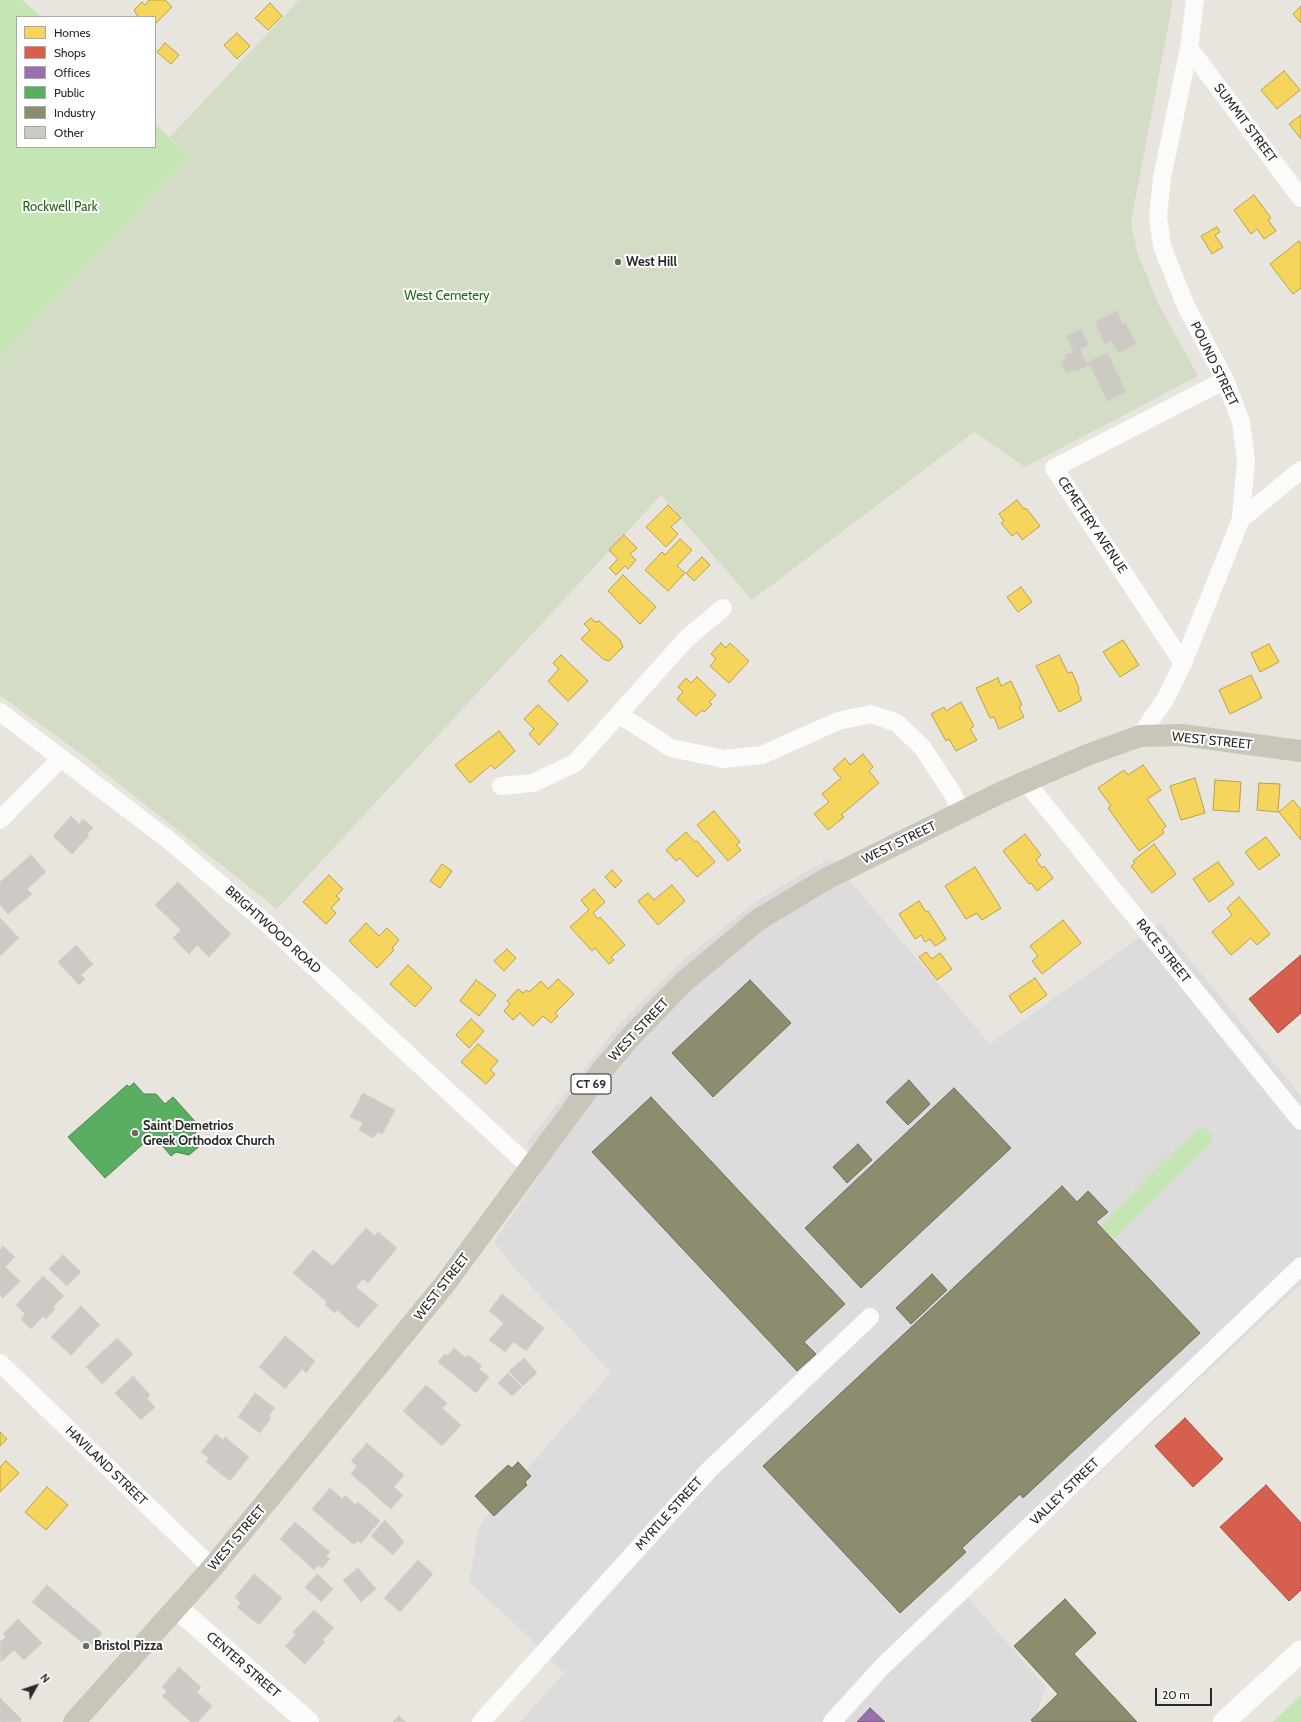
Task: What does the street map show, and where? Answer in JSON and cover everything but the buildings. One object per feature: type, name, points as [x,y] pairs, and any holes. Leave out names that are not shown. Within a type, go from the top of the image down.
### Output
[{"type":"main road","name":"WEST STREET","points":[[74,1722],[212,1568],[445,1284],[602,1070],[634,1033],[685,981],[758,920],[826,879],[962,812],[1087,755],[1140,736],[1182,735],[1301,751]]},
{"type":"street","name":"POUND STREET","points":[[1140,736],[1166,698],[1183,663],[1241,519],[1246,460],[1241,422],[1225,380],[1186,306],[1162,246],[1158,216],[1162,178],[1189,48],[1195,0]]},
{"type":"street","name":"SUMMIT STREET","points":[[1189,48],[1301,198]]},
{"type":"street","name":"CEMETERY AVENUE","points":[[1183,663],[1054,468],[1225,380]]},
{"type":"street","points":[[1241,519],[1301,470]]},
{"type":"street","points":[[501,786],[534,783],[575,763],[687,638],[723,608]]},
{"type":"street","name":"BRIGHTWOOD ROAD","points":[[0,712],[166,838],[266,922],[530,1167]]},
{"type":"street","points":[[620,714],[672,748],[724,759],[762,755],[838,721],[872,714],[897,723],[922,747],[951,791],[962,812]]},
{"type":"street","points":[[0,820],[60,759]]},
{"type":"street","name":"RACE STREET","points":[[1026,782],[1301,1121]]},
{"type":"street","name":"VALLEY STREET","points":[[832,1722],[886,1663],[1301,1266]]},
{"type":"street","name":"MYRTLE STREET","points":[[481,1722],[709,1470],[870,1317]]},
{"type":"street","name":"HAVILAND STREET","points":[[0,1363],[212,1568]]},
{"type":"street","name":"CENTER STREET","points":[[177,1608],[308,1722]]},
{"type":"street","points":[[1224,1722],[1301,1651]]},
{"type":"shaded area","points":[[830,858],[990,1044],[1160,923],[1301,1096],[1301,1284],[967,1597],[1046,1687],[1033,1722],[520,1722],[564,1673],[532,1640],[469,1582],[478,1532],[482,1522],[490,1512],[494,1516],[527,1485],[525,1482],[531,1476],[526,1470],[611,1373],[517,1271],[494,1242],[547,1164],[526,1144],[618,1026],[688,956],[759,899]]},
{"type":"green space","name":"Rockwell Park","points":[[0,0],[22,0],[40,16],[16,16],[16,148],[156,148],[156,125],[189,156],[0,360]]},
{"type":"green space","name":"West Cemetery","points":[[299,0],[1173,0],[1131,222],[1137,252],[1159,305],[1198,376],[1025,467],[974,432],[752,600],[661,495],[277,909],[85,757],[0,695],[0,360],[189,156],[170,137]]},
{"type":"green space","points":[[1202,1127],[1210,1132],[1213,1139],[1207,1148],[1113,1240],[1100,1226],[1156,1168],[1196,1130]]},
{"type":"green space","points":[[1301,1695],[1301,1722],[1273,1722]]},
{"type":"place","name":"West Hill","points":[[618,262]]},
{"type":"place","name":"Saint Demetrios Greek Orthodox Church","points":[[135,1133]]},
{"type":"place","name":"Bristol Pizza","points":[[86,1646]]}]
